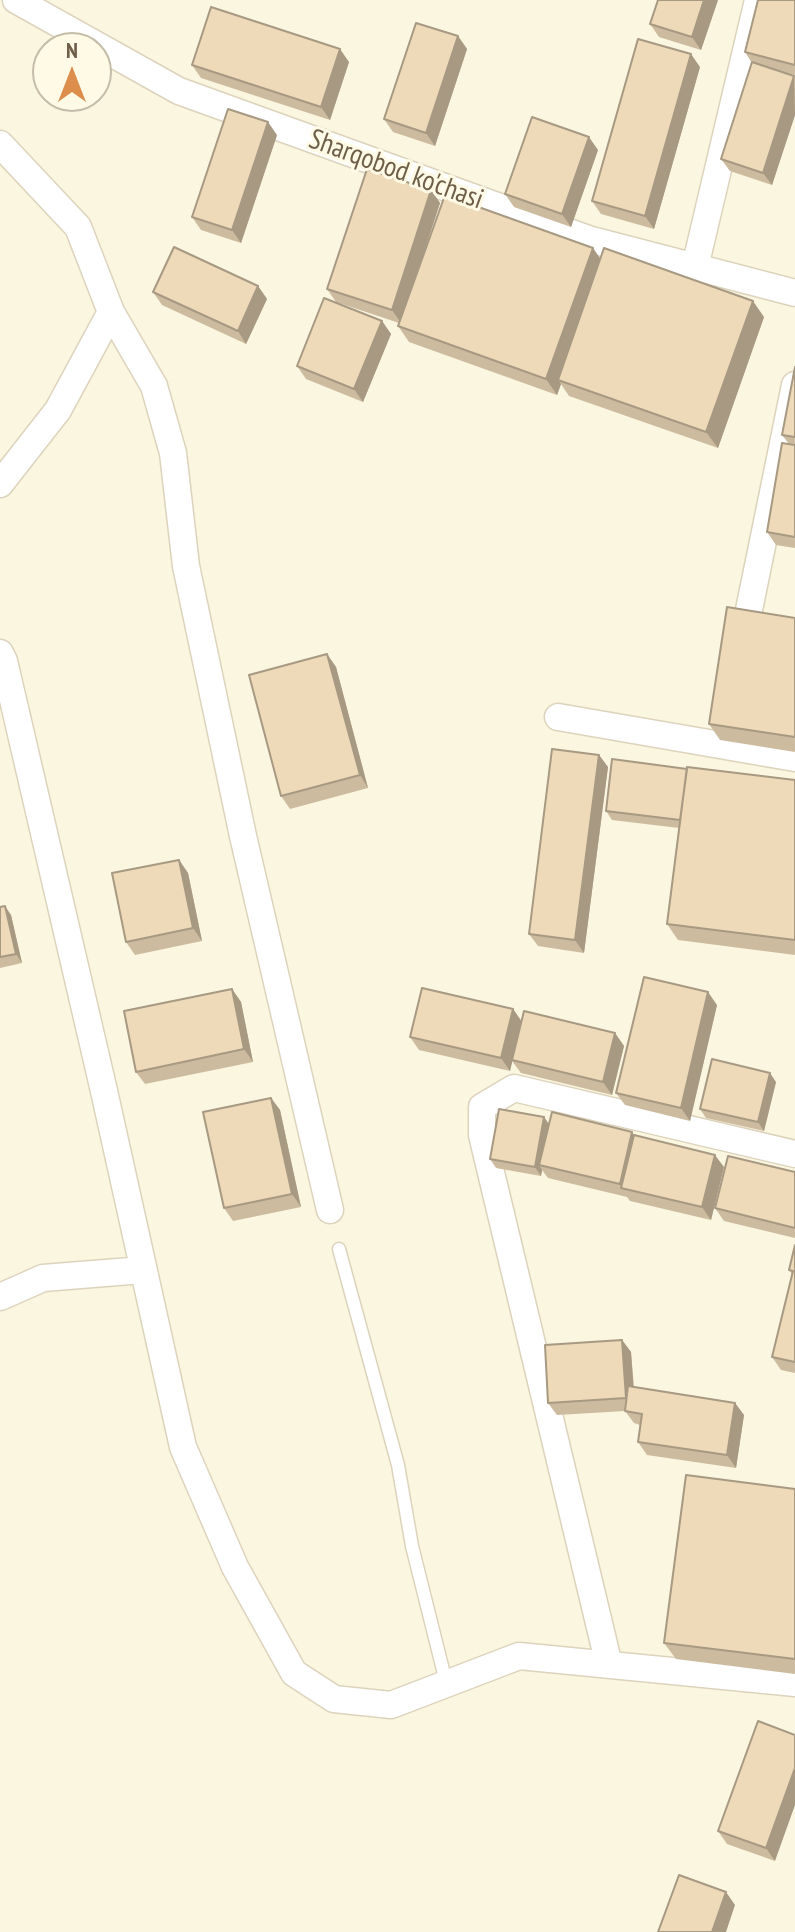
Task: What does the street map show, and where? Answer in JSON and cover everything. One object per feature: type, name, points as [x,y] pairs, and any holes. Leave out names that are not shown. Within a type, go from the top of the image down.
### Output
[{"type":"street","name":"Sharqobod ko'chasi","points":[[16,0],[179,91],[588,239],[795,293]]},
{"type":"street","points":[[695,267],[758,0]]},
{"type":"street","points":[[0,144],[78,227],[111,312],[154,386],[173,453],[186,566],[243,836],[330,1210]]},
{"type":"street","points":[[0,484],[58,410],[111,312]]},
{"type":"street","points":[[736,670],[795,385]]},
{"type":"street","points":[[0,653],[8,676],[183,1447],[235,1567],[294,1673],[334,1699],[391,1705],[519,1656],[795,1683]]},
{"type":"street","points":[[721,745],[727,715]]},
{"type":"street","points":[[558,717],[795,758]]},
{"type":"street","points":[[609,1665],[482,1135],[482,1107],[514,1088],[795,1154]]},
{"type":"street","points":[[0,1297],[43,1278],[143,1270]]},
{"type":"lane","points":[[339,1249],[398,1465],[412,1546],[446,1682]]},
{"type":"building","points":[[658,0],[704,0],[692,37],[650,24]]},
{"type":"building","points":[[758,0],[795,0],[795,65],[745,52]]},
{"type":"building","points":[[211,7],[340,49],[321,107],[192,65]]},
{"type":"building","points":[[416,23],[458,36],[426,133],[384,119]]},
{"type":"building","points":[[638,39],[691,54],[645,216],[592,201]]},
{"type":"building","points":[[752,62],[794,76],[763,173],[721,159]]},
{"type":"building","points":[[228,109],[268,122],[232,230],[192,217]]},
{"type":"building","points":[[532,117],[589,137],[562,214],[505,194]]},
{"type":"building","points":[[367,169],[431,190],[392,310],[327,289]]},
{"type":"building","points":[[445,195],[593,248],[546,379],[398,326]]},
{"type":"building","points":[[174,247],[258,286],[238,331],[153,292]]},
{"type":"building","points":[[604,248],[753,301],[706,432],[558,380]]},
{"type":"building","points":[[324,298],[382,321],[354,389],[297,366]]},
{"type":"building","points":[[795,367],[795,437],[782,435]]},
{"type":"building","points":[[782,443],[795,445],[795,537],[767,532]]},
{"type":"building","points":[[727,607],[795,618],[795,737],[709,724]]},
{"type":"building","points":[[327,654],[360,775],[281,796],[249,675]]},
{"type":"building","points":[[552,749],[599,755],[575,940],[529,934]]},
{"type":"building","points":[[612,759],[687,769],[680,820],[606,811]]},
{"type":"building","points":[[687,767],[795,780],[795,940],[667,924]]},
{"type":"building","points":[[179,860],[193,928],[126,942],[112,873]]},
{"type":"building","points":[[5,906],[16,954],[0,957],[0,907]]},
{"type":"building","points":[[644,977],[708,992],[681,1108],[616,1093]]},
{"type":"building","points":[[422,988],[513,1009],[501,1058],[410,1037]]},
{"type":"building","points":[[232,989],[244,1049],[136,1072],[124,1011]]},
{"type":"building","points":[[524,1011],[615,1033],[603,1082],[512,1060]]},
{"type":"building","points":[[712,1059],[770,1073],[758,1122],[700,1109]]},
{"type":"building","points":[[271,1098],[292,1194],[224,1208],[203,1112]]},
{"type":"building","points":[[499,1109],[544,1117],[535,1167],[490,1159]]},
{"type":"building","points":[[552,1112],[632,1132],[620,1184],[539,1165]]},
{"type":"building","points":[[634,1135],[715,1155],[702,1207],[621,1188]]},
{"type":"building","points":[[728,1156],[795,1172],[795,1228],[715,1208]]},
{"type":"building","points":[[795,1245],[795,1362],[772,1357],[793,1271],[789,1270]]},
{"type":"building","points":[[622,1340],[626,1398],[548,1403],[545,1345]]},
{"type":"building","points":[[628,1386],[735,1403],[727,1455],[638,1442],[642,1414],[625,1411]]},
{"type":"building","points":[[686,1475],[795,1489],[795,1659],[664,1643]]},
{"type":"building","points":[[758,1721],[795,1735],[795,1768],[766,1848],[718,1831]]},
{"type":"building","points":[[679,1875],[726,1892],[712,1932],[658,1932]]}]
